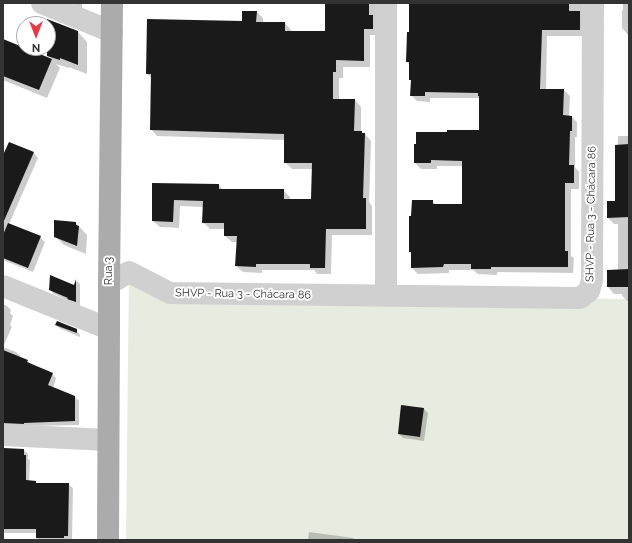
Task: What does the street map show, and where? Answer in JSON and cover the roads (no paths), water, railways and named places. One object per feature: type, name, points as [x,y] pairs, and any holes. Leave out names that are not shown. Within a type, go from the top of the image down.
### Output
[{"type":"main road","name":"Rua 3","points":[[108,540],[112,3]]},
{"type":"street","points":[[42,3],[112,32]]},
{"type":"street","points":[[386,3],[386,296]]},
{"type":"street","name":"SHVP - Rua 3 - Chácara 86","points":[[109,284],[129,272],[170,293],[580,298],[589,291],[592,280],[593,3]]},
{"type":"street","points":[[3,286],[109,329]]},
{"type":"street","points":[[3,435],[108,440]]}]
